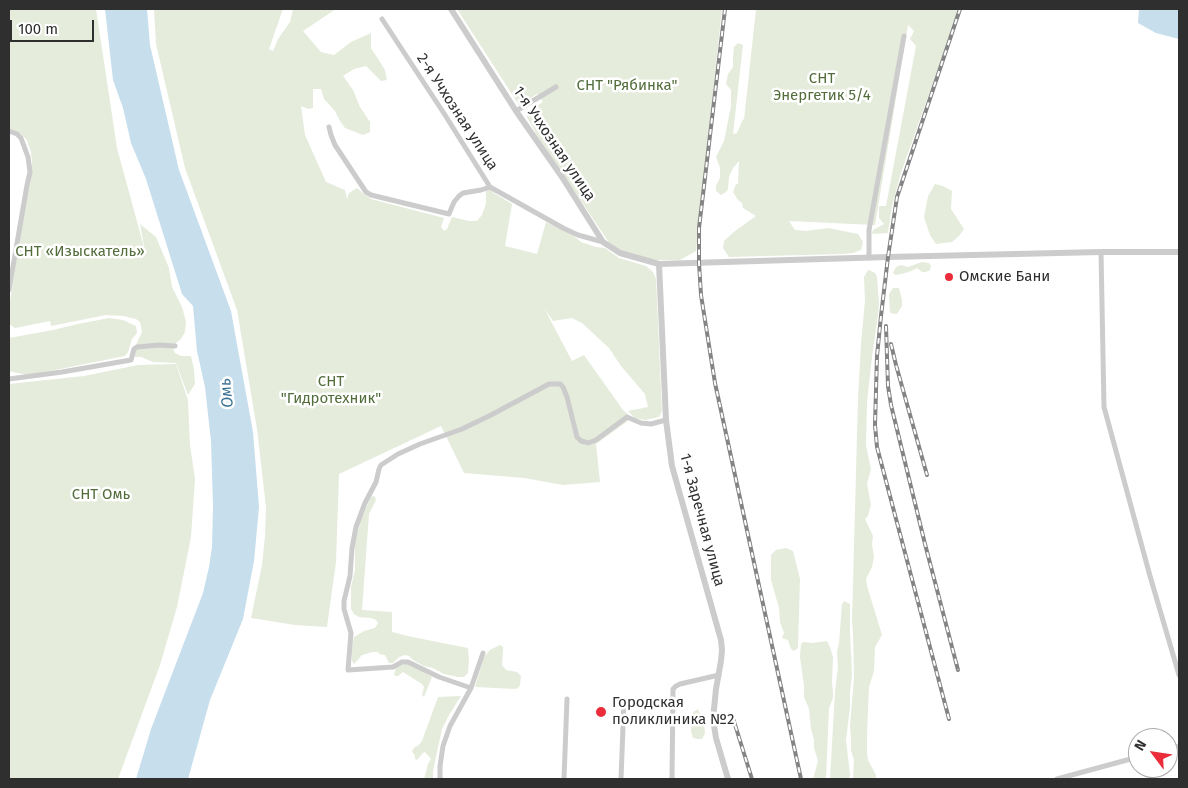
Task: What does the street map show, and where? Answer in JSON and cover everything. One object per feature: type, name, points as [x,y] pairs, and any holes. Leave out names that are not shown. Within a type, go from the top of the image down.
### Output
[{"type":"street","name":"1-я Учхозная улица","points":[[451,9],[516,112],[604,242],[620,253],[659,264],[1101,252],[1179,252]]},
{"type":"street","name":"2-я Учхозная улица","points":[[382,19],[490,186],[563,228],[578,235],[604,242]]},
{"type":"street","points":[[869,258],[869,230],[904,36]]},
{"type":"street","points":[[516,112],[556,87]]},
{"type":"street","points":[[330,128],[335,145],[366,192],[371,195],[449,214],[454,202],[463,193],[481,190],[490,186]]},
{"type":"street","points":[[9,130],[17,134],[23,142],[30,172],[9,290]]},
{"type":"street","points":[[1101,252],[1104,407],[1179,675]]},
{"type":"street","name":"1-я Заречная улица","points":[[659,264],[666,420],[672,466],[720,640],[722,656],[714,703],[714,719],[716,738],[728,779]]},
{"type":"street","points":[[9,379],[130,360],[134,350],[138,347],[175,346]]},
{"type":"street","points":[[471,688],[439,677],[408,662],[402,662],[393,668],[348,670],[350,633],[344,601],[350,576],[352,548],[356,527],[365,503],[376,482],[381,465],[398,454],[420,444],[462,429],[549,384],[560,384],[563,387],[577,437],[581,441],[588,443],[596,440],[627,417],[641,423],[651,424],[666,420]]},
{"type":"street","points":[[440,779],[440,766],[450,726],[471,688],[483,653]]},
{"type":"street","points":[[672,779],[673,689],[680,684],[719,675]]},
{"type":"street","points":[[564,779],[567,699]]},
{"type":"street","points":[[621,779],[624,701]]},
{"type":"street","points":[[1057,779],[1128,761]]},
{"type":"green space","name":"СНТ «Изыскатель»","points":[[9,9],[96,9],[117,148],[145,251],[140,224],[156,237],[169,268],[172,287],[182,307],[186,322],[185,332],[173,349],[175,353],[181,356],[191,356],[195,384],[188,395],[176,363],[153,362],[141,357],[135,357],[136,345],[142,332],[140,322],[136,319],[106,315],[51,326],[50,321],[15,328],[9,324],[9,308],[32,162],[27,140],[21,134],[9,129]]},
{"type":"green space","name":"СНТ \"Гидротехник\"","points":[[154,9],[283,9],[269,49],[273,51],[278,39],[290,22],[293,9],[336,9],[303,31],[321,52],[334,55],[351,42],[371,33],[371,48],[385,70],[387,80],[381,81],[366,66],[354,69],[343,76],[353,90],[360,107],[370,122],[370,132],[363,135],[345,128],[335,111],[324,99],[321,89],[313,89],[313,108],[308,109],[301,106],[305,135],[326,182],[345,190],[347,199],[349,193],[357,188],[371,199],[444,218],[441,227],[444,231],[447,229],[452,217],[477,221],[482,215],[486,203],[486,191],[490,189],[512,204],[505,246],[537,254],[546,222],[573,235],[581,242],[605,248],[619,258],[646,266],[653,272],[656,279],[662,411],[659,417],[645,420],[635,418],[628,411],[648,407],[645,394],[621,366],[609,348],[582,323],[572,318],[553,321],[544,308],[572,361],[584,355],[623,410],[632,418],[596,444],[600,482],[563,485],[524,478],[464,473],[441,426],[339,474],[336,562],[327,627],[295,625],[251,618],[262,565],[266,507],[257,429],[237,310],[185,168],[156,44]]},
{"type":"green space","name":"СНТ \"Рябинка\"","points":[[457,9],[722,9],[696,251],[680,260],[652,260],[626,253],[610,244],[538,137],[527,117],[527,112],[543,102],[537,94],[519,105]]},
{"type":"green space","name":"СНТ Энергетик 5/4","points":[[756,9],[959,9],[901,173],[892,206],[888,233],[872,234],[873,230],[884,224],[879,218],[879,206],[886,206],[916,46],[910,39],[914,31],[908,25],[875,225],[789,221],[795,230],[806,231],[828,228],[858,234],[863,242],[861,250],[842,254],[729,257],[723,248],[724,241],[756,216],[743,208],[742,203],[733,192],[736,184],[738,184],[739,161],[729,177],[726,192],[721,195],[716,191],[720,178],[720,168],[716,157],[724,141],[731,106],[731,90],[726,84],[728,74],[733,67],[734,47],[738,43],[743,45],[733,134],[737,133],[744,120]]},
{"type":"green space","points":[[935,184],[952,191],[951,209],[964,229],[952,242],[936,244],[930,235],[924,217],[928,196]]},
{"type":"green space","points":[[922,262],[929,263],[931,266],[930,270],[922,272],[917,268],[896,275],[893,273],[896,267],[901,265],[908,267]]},
{"type":"green space","points":[[868,270],[875,273],[877,277],[879,304],[867,402],[866,445],[871,469],[867,484],[871,505],[868,516],[865,519],[873,536],[874,557],[872,567],[866,579],[882,635],[875,647],[874,671],[869,687],[867,734],[868,760],[876,775],[876,779],[853,779],[854,760],[851,750],[850,725],[854,678],[852,621],[858,398],[865,301],[864,277]]},
{"type":"green space","points":[[893,288],[899,288],[902,300],[902,306],[897,314],[890,313],[889,294]]},
{"type":"green space","points":[[109,318],[123,320],[136,326],[137,333],[132,339],[125,356],[35,374],[9,371],[9,338]]},
{"type":"green space","name":"СНТ Омь","points":[[176,364],[188,400],[190,445],[195,479],[191,537],[177,607],[160,665],[118,779],[9,779],[9,384],[84,376],[138,365]]},
{"type":"green space","points":[[374,496],[376,499],[369,514],[362,610],[392,612],[392,632],[468,648],[468,673],[464,677],[444,674],[424,666],[405,655],[399,657],[393,663],[389,663],[385,655],[378,652],[362,655],[354,664],[352,661],[354,637],[364,631],[375,628],[378,623],[371,618],[359,617],[351,609],[351,587],[355,570],[355,541],[361,520],[371,497]]},
{"type":"green space","points":[[786,548],[793,551],[800,579],[798,648],[794,651],[791,649],[788,640],[782,638],[784,633],[771,580],[771,555],[776,550]]},
{"type":"green space","points":[[844,601],[850,604],[852,674],[846,740],[850,775],[849,779],[830,779],[838,667],[837,652],[842,604]]},
{"type":"green space","points":[[827,641],[833,657],[833,698],[829,708],[826,779],[813,779],[818,761],[814,748],[809,709],[804,697],[800,657],[801,644],[804,642]]},
{"type":"green space","points":[[500,645],[503,647],[502,665],[506,670],[517,672],[521,676],[520,685],[515,689],[475,687],[484,657],[490,650]]},
{"type":"green space","points":[[407,664],[432,677],[424,697],[422,695],[424,687],[422,684],[403,672],[395,676],[396,668]]},
{"type":"green space","points":[[461,696],[442,729],[433,779],[424,779],[431,759],[425,752],[417,760],[412,751],[422,741],[438,697]]},
{"type":"green space","points":[[698,709],[704,723],[705,733],[702,739],[693,738],[691,731],[693,712]]},
{"type":"water","name":"Омь","points":[[105,9],[147,9],[150,45],[179,170],[231,311],[253,432],[259,507],[254,561],[243,619],[210,700],[188,779],[136,779],[151,729],[203,593],[209,567],[212,547],[213,506],[211,441],[205,387],[197,351],[193,306],[182,294],[146,179],[131,143],[123,108],[113,80]]},
{"type":"water","points":[[1139,9],[1179,9],[1179,39],[1156,33],[1138,23]]},
{"type":"railway","points":[[725,9],[699,228],[701,295],[715,383],[801,779]]},
{"type":"railway","points":[[949,719],[877,447],[875,425],[877,356],[897,197],[960,9]]},
{"type":"railway","points":[[886,326],[888,386],[891,405],[958,670]]},
{"type":"railway","points":[[891,344],[927,475]]},
{"type":"railway","points":[[732,715],[752,779]]},
{"type":"place","name":"Омские Бани","points":[[949,277]]},
{"type":"place","name":"Городская поликлиника №2","points":[[601,712]]}]
